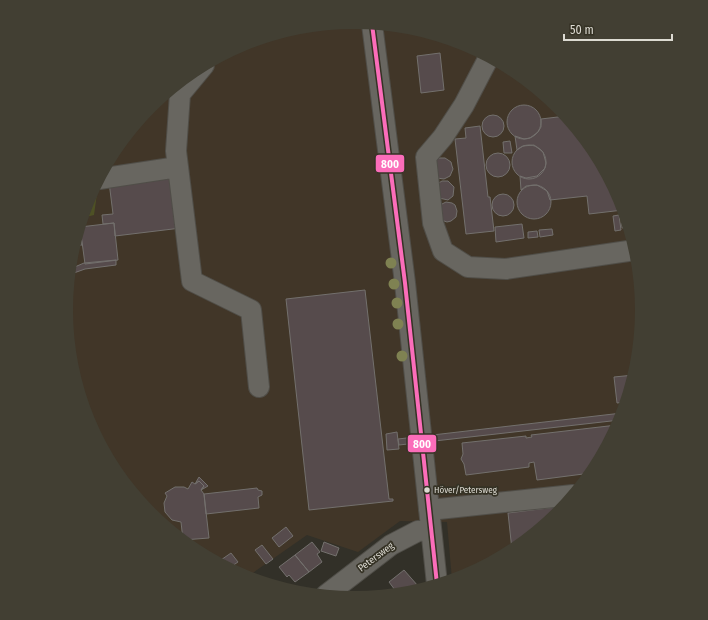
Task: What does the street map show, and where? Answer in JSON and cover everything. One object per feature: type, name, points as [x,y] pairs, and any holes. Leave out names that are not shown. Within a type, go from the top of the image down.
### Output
[{"type":"street","points":[[373,30],[404,283],[436,578]]},
{"type":"street","points":[[486,63],[464,105],[426,157],[433,223],[443,251],[468,267],[506,269],[629,251]]},
{"type":"street","points":[[190,82],[180,94],[176,151],[192,281],[251,310],[259,387]]},
{"type":"street","points":[[106,178],[178,167]]},
{"type":"street","points":[[428,510],[564,496]]},
{"type":"street","name":"Petersweg","points":[[333,590],[391,545],[418,531],[431,530]]},
{"type":"shaded area","points":[[354,29],[391,31],[409,34],[462,50],[510,76],[553,111],[588,154],[614,202],[630,255],[633,273],[635,310],[633,347],[630,365],[614,418],[597,451],[577,481],[553,509],[525,533],[510,544],[478,562],[451,574],[447,522],[400,521],[358,552],[307,535],[253,572],[213,553],[183,533],[155,509],[131,481],[120,466],[94,418],[78,365],[75,347],[73,310],[75,273],[78,255],[94,202],[120,154],[155,111],[198,76],[246,50],[299,34],[317,31]]},
{"type":"green space","points":[[96,197],[94,215],[89,216]]},
{"type":"building","points":[[440,53],[444,90],[421,93],[417,56]]},
{"type":"building","points":[[524,105],[536,110],[541,122],[536,134],[524,139],[512,134],[507,122],[512,110]]},
{"type":"building","points":[[493,115],[501,118],[504,126],[501,134],[493,137],[485,134],[482,126],[485,118]]},
{"type":"building","points":[[558,117],[577,139],[588,154],[606,186],[617,211],[589,214],[587,196],[550,200],[547,191],[537,185],[526,186],[521,190],[520,176],[526,178],[537,176],[545,168],[546,163],[543,152],[534,145],[523,146],[517,150],[515,136],[524,139],[530,138],[538,132],[541,127],[541,119]]},
{"type":"building","points":[[480,126],[488,197],[490,197],[494,231],[466,234],[455,139],[466,138],[465,128]]},
{"type":"building","points":[[510,141],[512,153],[504,153],[503,142]]},
{"type":"building","points":[[526,145],[532,145],[541,150],[545,156],[545,168],[541,174],[532,179],[526,179],[517,174],[512,165],[512,159],[517,150]]},
{"type":"building","points":[[498,153],[506,157],[510,165],[506,173],[498,177],[490,173],[486,165],[490,157]]},
{"type":"building","points":[[438,158],[445,158],[451,162],[453,169],[450,176],[444,179],[437,178],[435,160]]},
{"type":"building","points":[[175,174],[181,228],[115,236],[114,223],[103,224],[102,215],[113,214],[109,182]]},
{"type":"building","points":[[442,181],[448,181],[454,187],[453,196],[448,200],[439,198],[437,184]]},
{"type":"building","points":[[531,185],[537,185],[546,190],[550,196],[550,208],[546,214],[537,219],[531,219],[522,214],[517,205],[517,199],[522,190]]},
{"type":"building","points":[[503,194],[511,197],[514,205],[511,213],[503,216],[495,213],[492,205],[495,197]]},
{"type":"building","points":[[446,202],[455,205],[457,211],[456,217],[447,222],[441,220],[440,205]]},
{"type":"building","points":[[618,215],[621,230],[615,231],[613,216]]},
{"type":"building","points":[[114,223],[118,260],[85,264],[82,241],[86,226]]},
{"type":"building","points":[[522,224],[524,238],[496,242],[495,227]]},
{"type":"building","points":[[552,229],[553,235],[540,237],[539,230]]},
{"type":"building","points":[[537,231],[538,237],[528,238],[528,232]]},
{"type":"building","points":[[116,260],[116,265],[85,269],[75,273],[76,266],[84,263]]},
{"type":"building","points":[[365,290],[389,499],[393,499],[393,501],[309,510],[286,299]]},
{"type":"building","points":[[627,376],[619,403],[617,403],[614,377]]},
{"type":"building","points":[[615,414],[613,421],[399,445],[398,439]]},
{"type":"building","points":[[610,426],[597,451],[582,474],[537,480],[534,462],[529,463],[529,467],[466,475],[464,464],[461,459],[463,454],[462,443],[526,436],[526,438],[532,437],[531,435]]},
{"type":"building","points":[[397,432],[399,449],[387,450],[386,434]]},
{"type":"building","points":[[199,477],[208,486],[201,490],[204,486],[199,481],[195,484]]},
{"type":"building","points":[[199,481],[204,486],[201,490],[204,494],[209,538],[192,539],[182,532],[181,522],[172,520],[165,512],[164,503],[167,496],[165,493],[175,487],[184,487],[188,489],[192,482],[195,484]]},
{"type":"building","points":[[257,488],[258,490],[262,491],[262,495],[258,497],[259,508],[206,514],[204,494]]},
{"type":"building","points":[[555,507],[511,543],[508,513]]},
{"type":"building","points":[[286,527],[293,536],[279,547],[272,538]]},
{"type":"building","points":[[312,542],[320,552],[317,554],[322,562],[309,572],[295,555]]},
{"type":"building","points":[[324,542],[339,548],[336,556],[321,551]]},
{"type":"building","points":[[262,545],[273,559],[266,564],[255,550]]},
{"type":"building","points":[[231,553],[238,562],[235,564],[223,558]]},
{"type":"building","points":[[295,555],[309,572],[295,582],[289,575],[287,577],[279,567]]},
{"type":"building","points":[[404,570],[416,584],[394,589],[389,582]]},
{"type":"transit line","name":"800","points":[[373,30],[405,283],[436,578]]},
{"type":"place","name":"Höver/Petersweg","points":[[427,490]]}]
